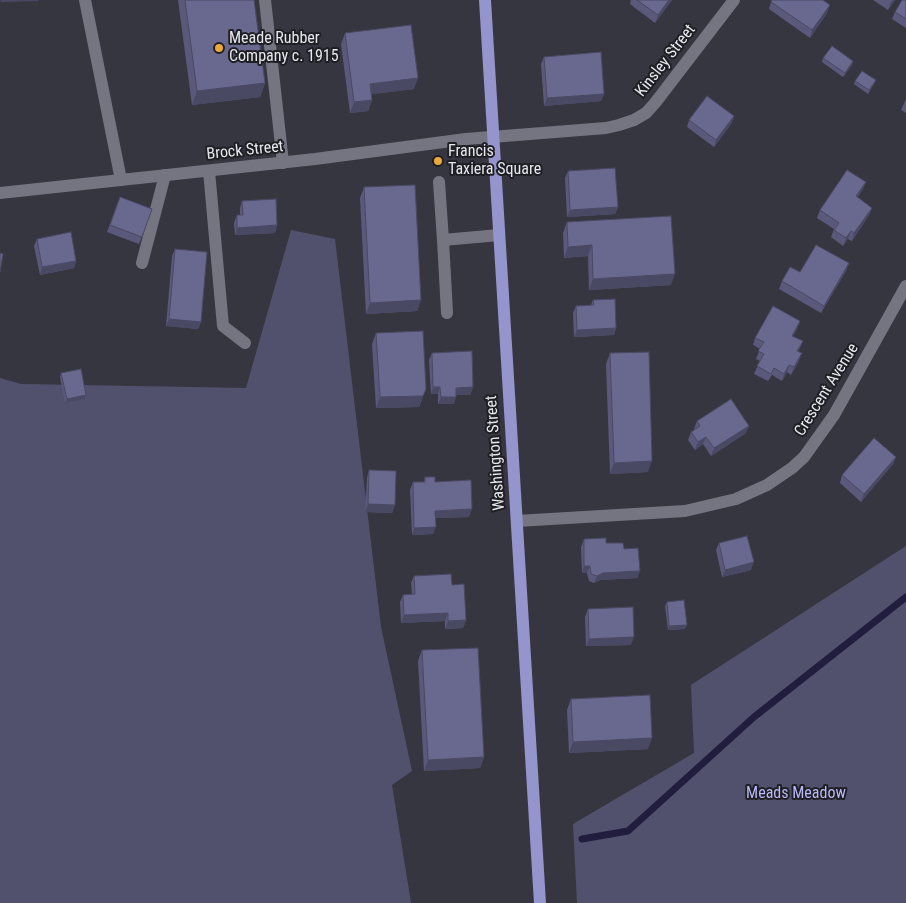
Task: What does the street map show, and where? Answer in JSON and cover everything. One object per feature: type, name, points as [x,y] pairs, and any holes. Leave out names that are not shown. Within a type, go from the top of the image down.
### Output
[{"type":"main road","name":"Washington Street","points":[[485,0],[540,903]]},
{"type":"street","points":[[85,0],[121,180]]},
{"type":"street","points":[[265,0],[283,163]]},
{"type":"street","name":"Kinsley Street","points":[[493,136],[606,128],[634,120],[646,113],[655,103],[734,0]]},
{"type":"street","name":"Brock Street","points":[[0,193],[283,163],[493,136]]},
{"type":"street","points":[[209,171],[223,326],[245,343]]},
{"type":"street","points":[[142,263],[165,176]]},
{"type":"street","points":[[440,182],[447,312]]},
{"type":"street","points":[[443,240],[499,235]]},
{"type":"street","name":"Crescent Avenue","points":[[517,521],[685,511],[736,499],[767,485],[786,473],[804,457],[834,415],[906,286]]},
{"type":"green space","points":[[291,230],[335,239],[381,627],[412,771],[392,785],[411,903],[0,903],[0,378],[21,384],[246,388]]},
{"type":"green space","name":"Meads Meadow","points":[[906,546],[906,903],[577,903],[573,824],[694,753],[691,685]]},
{"type":"building","name":"Meade Rubber Company c. 1915","points":[[185,0],[254,0],[265,83],[197,91]]},
{"type":"building","points":[[637,0],[669,0],[658,15]]},
{"type":"building","points":[[772,0],[823,0],[830,5],[812,30],[771,2]]},
{"type":"building","points":[[902,0],[906,0],[906,19],[895,12]]},
{"type":"building","points":[[411,25],[418,78],[370,84],[372,100],[354,102],[345,33]]},
{"type":"building","points":[[832,46],[853,61],[845,73],[823,58]]},
{"type":"building","points":[[601,52],[604,94],[547,98],[544,57]]},
{"type":"building","points":[[862,71],[876,80],[869,90],[855,81]]},
{"type":"building","points":[[707,96],[734,116],[716,140],[689,120]]},
{"type":"building","points":[[615,168],[618,207],[570,210],[568,171]]},
{"type":"building","points":[[847,170],[866,182],[856,196],[872,208],[854,233],[851,231],[846,238],[834,230],[839,223],[820,210]]},
{"type":"building","points":[[415,185],[421,300],[370,303],[364,187]]},
{"type":"building","points":[[120,197],[152,209],[142,237],[110,225]]},
{"type":"building","points":[[276,199],[277,225],[237,228],[237,215],[243,215],[242,201]]},
{"type":"building","points":[[671,216],[675,274],[593,279],[592,245],[568,247],[567,222]]},
{"type":"building","points":[[71,232],[76,261],[42,267],[37,239]]},
{"type":"building","points":[[816,245],[849,263],[824,306],[782,281],[790,267],[800,272]]},
{"type":"building","points":[[175,249],[207,252],[201,322],[169,319]]},
{"type":"building","points":[[0,253],[3,254],[0,272]]},
{"type":"building","points":[[615,299],[616,328],[577,330],[576,306],[594,305],[593,300]]},
{"type":"building","points":[[773,306],[800,321],[792,336],[803,341],[797,351],[802,353],[794,367],[789,365],[784,374],[774,368],[771,374],[757,366],[764,354],[758,351],[764,342],[755,338]]},
{"type":"building","points":[[423,331],[426,389],[423,396],[380,397],[376,333]]},
{"type":"building","points":[[472,351],[473,387],[456,388],[456,397],[441,397],[440,387],[433,387],[432,353]]},
{"type":"building","points":[[649,352],[652,461],[614,463],[610,353]]},
{"type":"building","points":[[81,369],[86,395],[67,399],[61,373]]},
{"type":"building","points":[[731,399],[749,426],[714,448],[706,437],[698,442],[691,432],[700,426],[697,421]]},
{"type":"building","points":[[874,438],[896,457],[864,494],[842,475]]},
{"type":"building","points":[[369,470],[396,471],[395,505],[368,504]]},
{"type":"building","points":[[425,477],[435,477],[435,482],[471,480],[472,509],[435,511],[436,527],[414,528],[413,482],[425,482]]},
{"type":"building","points":[[747,536],[754,562],[725,570],[719,543]]},
{"type":"building","points":[[606,538],[606,543],[623,543],[624,549],[638,548],[640,571],[603,573],[597,576],[591,574],[590,566],[584,566],[584,539]]},
{"type":"building","points":[[451,574],[452,585],[464,584],[466,620],[448,621],[448,613],[404,615],[403,595],[415,594],[414,576]]},
{"type":"building","points":[[684,600],[687,625],[669,626],[667,602]]},
{"type":"building","points":[[633,607],[634,637],[589,639],[588,609]]},
{"type":"building","points":[[478,648],[484,757],[428,760],[422,650]]},
{"type":"building","points":[[650,695],[652,738],[573,742],[571,699]]},
{"type":"waterway","points":[[582,839],[628,831],[754,717],[906,597]]},
{"type":"place","name":"Meade Rubber Company c. 1915","points":[[219,48]]},
{"type":"place","name":"Francis Taxiera Square","points":[[438,161]]}]
